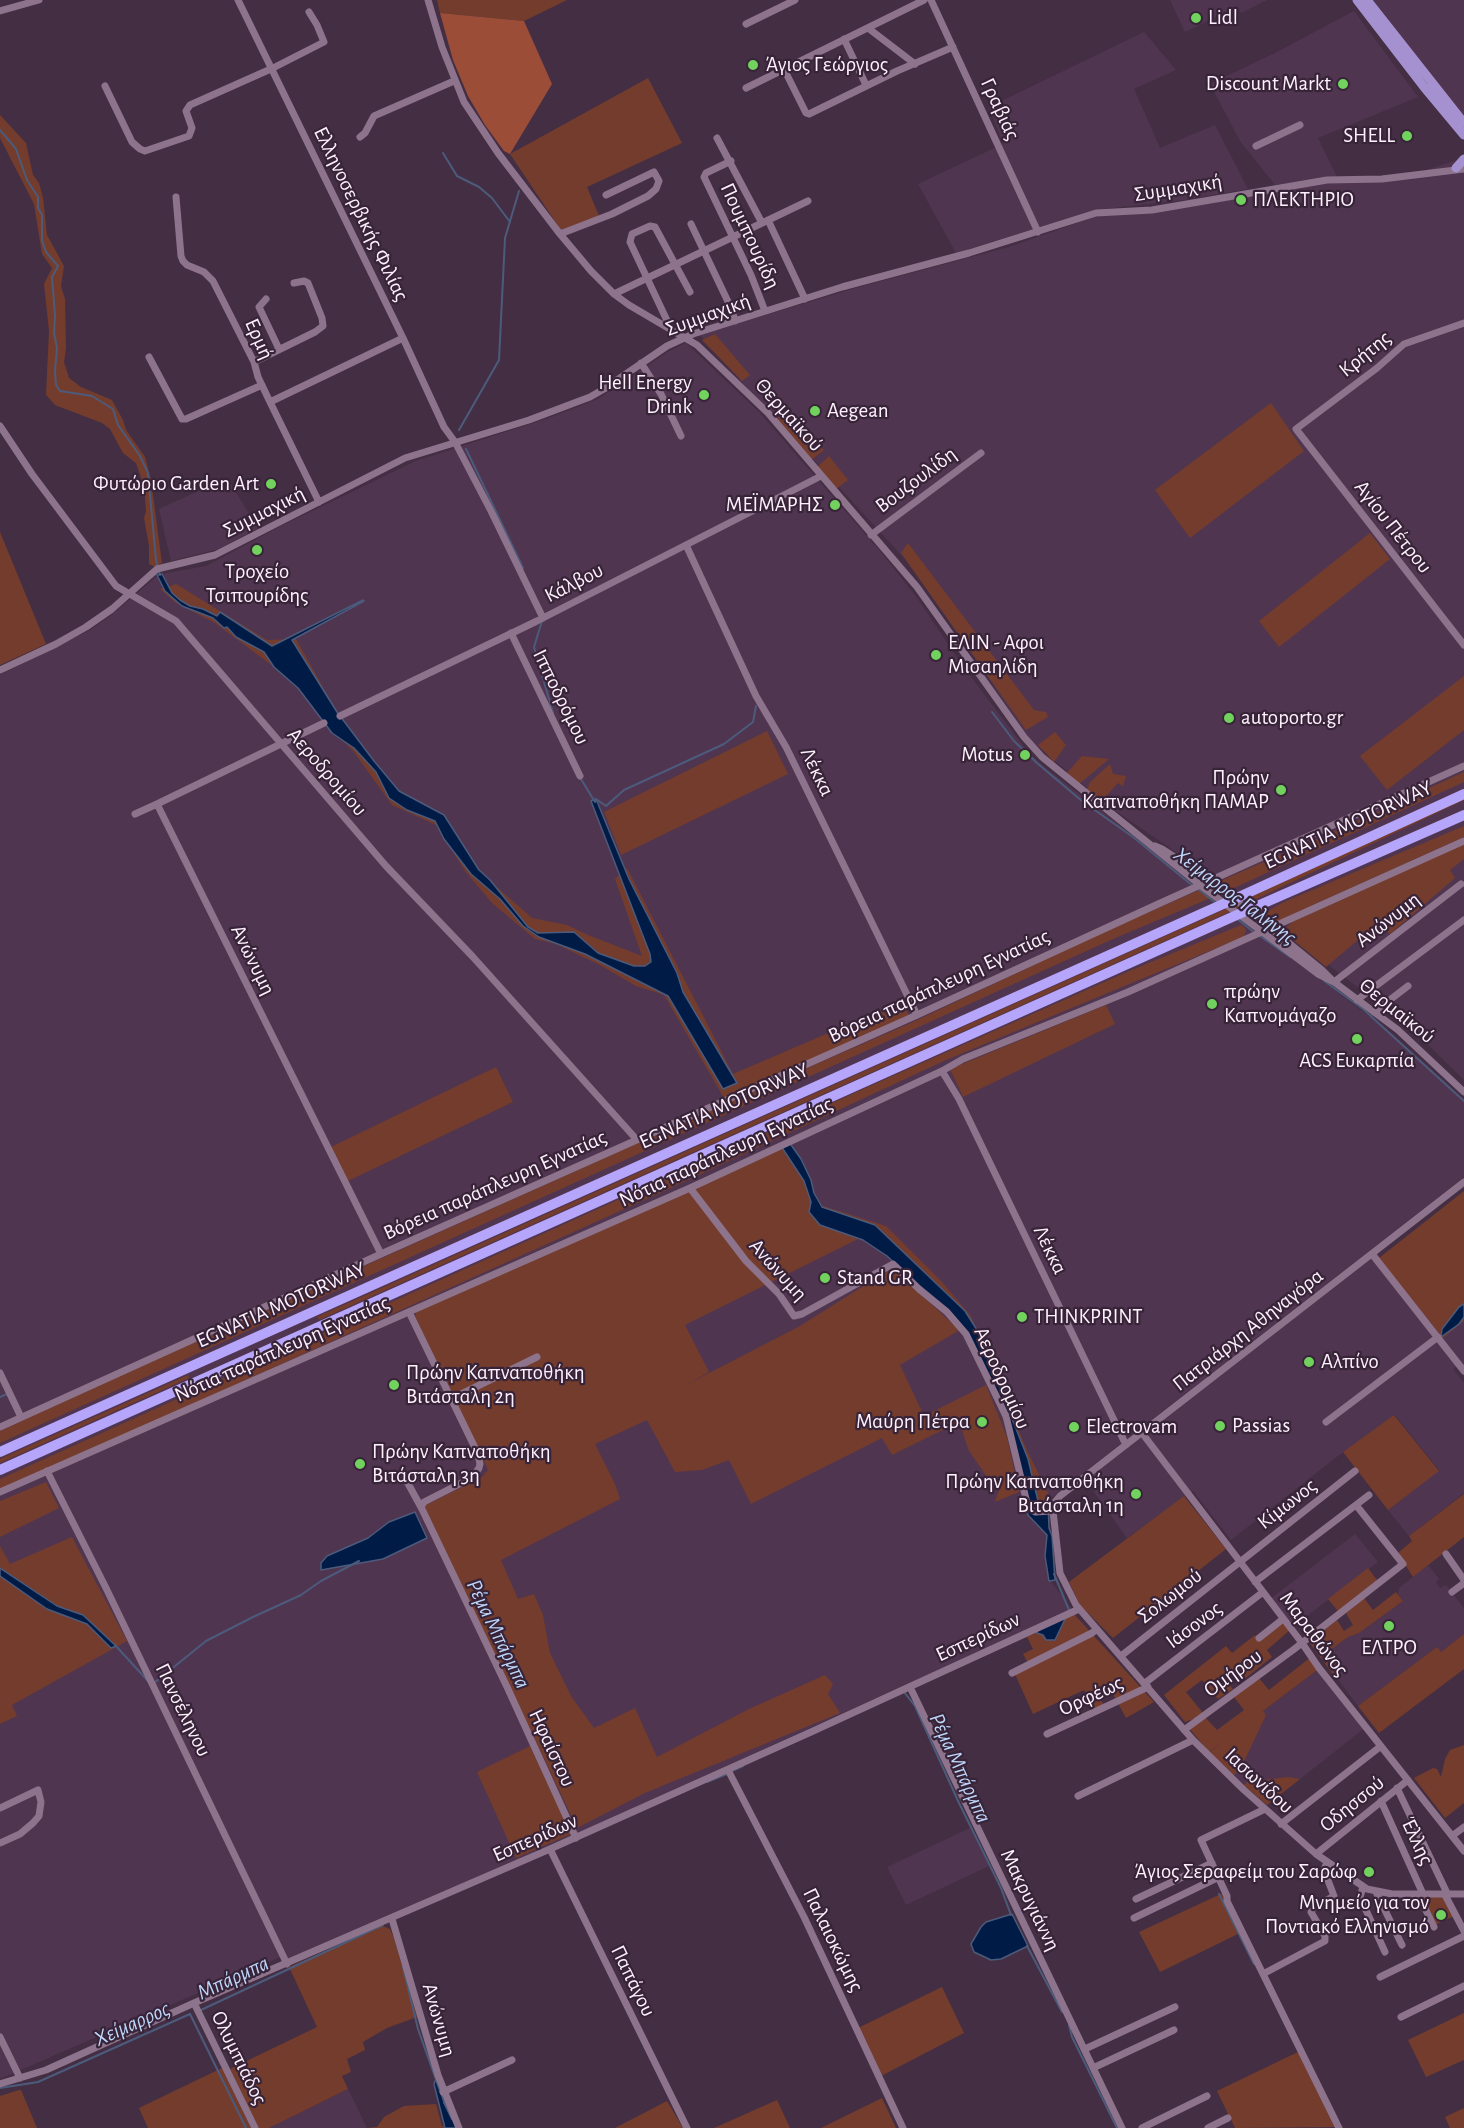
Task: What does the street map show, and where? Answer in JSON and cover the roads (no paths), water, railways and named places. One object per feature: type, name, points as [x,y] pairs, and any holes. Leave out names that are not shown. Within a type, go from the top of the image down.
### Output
[{"type":"highway","name":"EGNATIA MOTORWAY","points":[[0,1452],[1464,794]]},
{"type":"highway","name":"EGNATIA MOTORWAY","points":[[0,1470],[1255,906],[1464,815]]},
{"type":"main road","points":[[1357,0],[1464,135]]},
{"type":"main road","points":[[1367,0],[1464,123]]},
{"type":"street","points":[[0,11],[39,0]]},
{"type":"street","name":"Ελληνοσερβικής Φιλίας","points":[[238,0],[273,68],[444,427],[455,442],[543,618]]},
{"type":"street","name":"Θερμαϊκού","points":[[428,0],[454,81],[464,102],[480,128],[560,234],[614,294],[685,337],[715,361],[768,413],[922,595],[1032,748],[1200,885],[1318,974],[1334,982]]},
{"type":"street","points":[[746,24],[795,0]]},
{"type":"street","points":[[746,88],[924,0]]},
{"type":"street","name":"Γραβιάς","points":[[931,0],[1038,232]]},
{"type":"street","points":[[105,86],[132,142],[145,151],[189,136],[192,128],[186,111],[190,105],[273,68],[324,42],[309,12]]},
{"type":"street","points":[[868,28],[915,64]]},
{"type":"street","points":[[844,39],[866,85]]},
{"type":"street","points":[[784,69],[806,113],[809,114],[866,85],[953,47]]},
{"type":"street","points":[[360,137],[365,133],[374,116],[454,81]]},
{"type":"street","points":[[1256,146],[1300,125]]},
{"type":"street","points":[[717,138],[765,222],[805,299]]},
{"type":"street","name":"Πουμπουρίδη","points":[[730,161],[705,175],[765,311]]},
{"type":"street","name":"Συμμαχική","points":[[0,670],[86,627],[129,595],[157,569],[202,560],[215,555],[405,459],[529,420],[583,399],[604,389],[667,346],[685,337],[880,276],[969,253],[1096,213],[1135,212],[1174,207],[1327,180],[1415,176],[1460,166]]},
{"type":"street","points":[[560,234],[612,214],[648,196],[656,189],[658,181],[654,172],[606,195]]},
{"type":"street","name":"Ερμή","points":[[176,197],[183,261],[204,272],[213,281],[254,362],[262,385],[319,502]]},
{"type":"street","points":[[614,294],[808,201]]},
{"type":"street","points":[[691,224],[732,310],[735,321]]},
{"type":"street","points":[[671,329],[630,242],[634,232],[650,226],[655,228],[690,292]]},
{"type":"street","points":[[254,362],[323,326],[308,284],[304,281],[294,283]]},
{"type":"street","points":[[266,299],[259,307],[279,349]]},
{"type":"street","name":"Κρήτης","points":[[1296,429],[1377,368],[1404,344],[1464,323]]},
{"type":"street","points":[[270,402],[403,338]]},
{"type":"street","points":[[149,357],[182,419],[262,385]]},
{"type":"street","points":[[641,363],[661,394],[681,436]]},
{"type":"street","name":"Αεροδρομίου","points":[[0,426],[32,474],[116,586],[176,621],[386,866],[472,957],[637,1140]]},
{"type":"street","name":"Αγίου Πέτρου","points":[[1296,429],[1464,645]]},
{"type":"street","name":"Βουζουλίδη","points":[[871,535],[981,453]]},
{"type":"street","name":"Κάλβου","points":[[340,716],[543,618],[821,476]]},
{"type":"street","name":"Λέκκα","points":[[686,545],[760,703],[786,747],[917,1015]]},
{"type":"street","name":"Ιπποδρόμου","points":[[512,633],[580,776]]},
{"type":"street","points":[[135,814],[324,723]]},
{"type":"street","name":"Βόρεια παράπλευρη Εγνατίας","points":[[0,1427],[917,1015],[1464,766]]},
{"type":"street","name":"Ανώνυμη","points":[[158,804],[381,1254]]},
{"type":"street","name":"Νότια παράπλευρη Εγνατίας","points":[[0,1492],[690,1188],[942,1071],[963,1059],[1111,1000],[1464,841]]},
{"type":"street","name":"Θερμαϊκού","points":[[1149,844],[1162,849],[1210,880],[1334,982],[1407,1038],[1464,1092]]},
{"type":"street","name":"Ανώνυμη","points":[[1334,982],[1461,884]]},
{"type":"street","points":[[1358,1000],[1464,920]]},
{"type":"street","points":[[1374,1012],[1408,986]]},
{"type":"street","name":"Λέκκα","points":[[942,1071],[959,1099],[1126,1445]]},
{"type":"street","name":"Πατριάρχη Αθηναγόρα","points":[[1053,1511],[1058,1498],[1464,1182]]},
{"type":"street","name":"Ανώνυμη","points":[[690,1188],[746,1261],[779,1295],[795,1317],[893,1264]]},
{"type":"street","points":[[1372,1254],[1464,1371]]},
{"type":"street","name":"Αεροδρομίου","points":[[893,1264],[949,1313],[966,1334],[1006,1416],[1028,1507],[1040,1512],[1053,1511]]},
{"type":"street","points":[[409,1312],[478,1454],[480,1466],[473,1477],[424,1502],[421,1508]]},
{"type":"street","points":[[1326,1422],[1438,1337]]},
{"type":"street","points":[[451,1399],[537,1357]]},
{"type":"street","points":[[0,1373],[21,1417]]},
{"type":"street","name":"Μαραθώνος","points":[[1142,1433],[1319,1668],[1464,1851]]},
{"type":"street","name":"Πανσέληνου","points":[[48,1471],[287,1964]]},
{"type":"street","name":"Κίμωνος","points":[[1240,1563],[1355,1472]]},
{"type":"street","name":"Ηφαίστου","points":[[405,1478],[508,1689],[576,1838]]},
{"type":"street","points":[[1255,1582],[1369,1495]]},
{"type":"street","name":"Ομήρου","points":[[1184,1730],[1302,1643],[1403,1564],[1356,1504]]},
{"type":"street","points":[[1053,1511],[1061,1577],[1079,1609]]},
{"type":"street","points":[[1446,1554],[1464,1582],[1452,1592]]},
{"type":"street","name":"Σολωμού","points":[[1121,1656],[1240,1563]]},
{"type":"street","name":"Ιάσονος","points":[[1146,1685],[1263,1592]]},
{"type":"street","name":"Εσπερίδων","points":[[0,2084],[55,2066],[194,2002],[392,1919],[576,1838],[1079,1609]]},
{"type":"street","name":"Ιασωνίδου","points":[[1079,1609],[1193,1740],[1316,1854],[1363,1887],[1376,1892],[1464,1894]]},
{"type":"street","points":[[1259,1638],[1283,1619]]},
{"type":"street","points":[[1012,1673],[1097,1629]]},
{"type":"street","name":"Ορφέως","points":[[1047,1734],[1146,1685]]},
{"type":"street","name":"Μακρυγιάννη","points":[[910,1687],[1122,2128]]},
{"type":"street","points":[[1078,1796],[1193,1740]]},
{"type":"street","points":[[1281,1824],[1381,1746]]},
{"type":"street","name":"Παλαιοκώμης","points":[[728,1770],[814,1938],[903,2128]]},
{"type":"street","name":"Οδησσού","points":[[1316,1854],[1408,1780]]},
{"type":"street","points":[[1380,1977],[1464,1934],[1397,1788]]},
{"type":"street","points":[[0,1808],[38,1790],[42,1802],[39,1816],[20,1834],[0,1843]]},
{"type":"street","name":"Έλλης","points":[[1381,1801],[1434,1927]]},
{"type":"street","points":[[1265,1809],[1201,1840],[1219,1877],[1227,1900],[1339,2128]]},
{"type":"street","points":[[1452,1836],[1464,1827]]},
{"type":"street","name":"Παπάγου","points":[[550,1849],[687,2128]]},
{"type":"street","points":[[1263,1974],[1325,1941],[1325,1936],[1311,1912],[1314,1907],[1334,1896],[1324,1870],[1327,1862]]},
{"type":"street","points":[[1136,1899],[1212,1863]]},
{"type":"street","points":[[1134,1918],[1219,1877]]},
{"type":"street","points":[[1363,1887],[1360,1897],[1385,1952]]},
{"type":"street","points":[[1376,1892],[1402,1945]]},
{"type":"street","name":"Ανώνυμη","points":[[392,1919],[443,2092],[459,2128]]},
{"type":"street","points":[[1401,2017],[1464,1986]]},
{"type":"street","name":"Ολυμπιάδος","points":[[194,2002],[255,2128]]},
{"type":"street","points":[[1085,2049],[1175,2007]]},
{"type":"street","points":[[1094,2068],[1174,2030]]},
{"type":"street","points":[[0,2037],[20,2078]]},
{"type":"street","points":[[443,2092],[512,2060]]},
{"type":"street","points":[[1142,2128],[1207,2096]]},
{"type":"street","points":[[1208,2128],[1228,2118]]},
{"type":"water","points":[[162,574],[172,593],[180,600],[217,616],[220,612],[272,646],[363,600],[292,640],[337,712],[374,761],[399,791],[444,815],[479,870],[490,880],[528,927],[538,933],[574,932],[598,953],[634,966],[645,966],[651,962],[650,954],[591,801],[596,799],[629,879],[677,973],[683,992],[737,1083],[723,1089],[668,996],[585,954],[539,937],[523,926],[500,899],[471,874],[444,839],[435,821],[407,810],[389,798],[376,772],[354,748],[332,733],[298,688],[274,667],[264,652],[236,637],[227,627],[224,628],[213,618],[182,606],[165,591],[157,575]]},
{"type":"water","points":[[789,1142],[801,1159],[822,1207],[875,1225],[965,1311],[977,1330],[1028,1459],[1039,1505],[1048,1501],[1055,1580],[1049,1581],[1045,1556],[1047,1535],[1028,1515],[1007,1425],[960,1324],[887,1256],[863,1240],[820,1225],[809,1212],[811,1202],[804,1181],[781,1146]]},
{"type":"water","points":[[1464,1304],[1464,1317],[1459,1324],[1441,1337],[1442,1329]]},
{"type":"water","points":[[415,1512],[427,1538],[383,1559],[321,1570],[321,1563],[327,1556],[368,1538],[389,1522]]},
{"type":"water","points":[[0,1568],[57,1606],[83,1615],[116,1646],[111,1648],[87,1624],[47,1609],[0,1576]]},
{"type":"water","points":[[1067,1615],[1055,1640],[1046,1640],[1043,1635],[1037,1633],[1036,1626]]},
{"type":"water","points":[[1012,1914],[1028,1946],[1001,1959],[991,1960],[974,1952],[971,1944],[986,1922]]},
{"type":"water","points":[[436,2079],[445,2105],[457,2128],[445,2128],[434,2084]]},
{"type":"waterway","points":[[0,130],[16,149],[27,180],[38,197],[38,208],[42,215],[42,240],[46,252],[58,266],[52,277],[54,333],[57,348],[56,385],[60,391],[92,396],[113,409],[118,425],[140,456],[148,473],[156,560],[160,575]]},
{"type":"waterway","points":[[443,153],[457,176],[479,187],[492,198],[510,222]]},
{"type":"waterway","points":[[459,430],[499,360],[505,238],[519,191]]},
{"type":"waterway","points":[[466,449],[523,568]]},
{"type":"waterway","points":[[542,621],[534,647],[553,713]]},
{"type":"waterway","points":[[596,801],[596,799],[606,806],[624,790],[724,744],[753,722],[756,706]]},
{"type":"waterway","name":"Χείμαρρος Γαλήνης","points":[[992,712],[1014,741],[1037,763],[1082,801],[1133,837],[1193,886]]},
{"type":"waterway","points":[[581,779],[595,802]]},
{"type":"waterway","name":"Χείμαρρος Γαλήνης","points":[[1198,889],[1217,904]]},
{"type":"waterway","name":"Χείμαρρος Γαλήνης","points":[[1236,918],[1255,933]]},
{"type":"waterway","name":"Χείμαρρος Γαλήνης","points":[[1260,936],[1290,957]]},
{"type":"waterway","name":"Χείμαρρος Γαλήνης","points":[[1324,981],[1363,1009],[1464,1101]]},
{"type":"waterway","name":"Ρέμα Μπάρμπα","points":[[0,1397],[7,1394]]},
{"type":"waterway","name":"Ρέμα Μπάρμπα","points":[[154,1683],[206,1641],[301,1595],[321,1581],[359,1561]]},
{"type":"waterway","points":[[1054,1574],[1069,1610]]},
{"type":"waterway","name":"Ρέμα Μπάρμπα","points":[[115,1645],[148,1681]]},
{"type":"waterway","name":"Ρέμα Μπάρμπα","points":[[904,1692],[915,1706],[1001,1888],[1011,1915]]},
{"type":"waterway","name":"Ρέμα Μπάρμπα","points":[[732,1771],[743,1766]]},
{"type":"waterway","name":"Ρέμα Μπάρμπα","points":[[707,1782],[727,1774]]},
{"type":"waterway","points":[[1219,1894],[1254,1964]]},
{"type":"waterway","name":"Ρέμα Μπάρμπα","points":[[201,2010],[383,1925]]},
{"type":"waterway","name":"Ρέμα Μπάρμπα","points":[[1027,1946],[1062,2012]]},
{"type":"waterway","name":"Ρέμα Μπάρμπα","points":[[403,1967],[418,2029],[440,2091]]},
{"type":"waterway","name":"Χείμαρρος","points":[[0,2088],[38,2082],[190,2014],[246,2128]]},
{"type":"waterway","name":"Ρέμα Μπάρμπα","points":[[1069,2025],[1072,2037],[1117,2128]]},
{"type":"waterway","name":"Ρέμα Μπάρμπα","points":[[444,2102],[452,2119]]},
{"type":"place","name":"Lidl","points":[[1196,18]]},
{"type":"place","name":"Άγιος Γεώργιος","points":[[753,65]]},
{"type":"place","name":"Discount Markt","points":[[1343,84]]},
{"type":"place","name":"SHELL","points":[[1407,136]]},
{"type":"place","name":"ΠΛΕΚΤΗΡΙΟ","points":[[1241,200]]},
{"type":"place","name":"Hell Energy Drink","points":[[704,395]]},
{"type":"place","name":"Aegean","points":[[815,411]]},
{"type":"place","name":"Φυτώριο Garden Art","points":[[271,484]]},
{"type":"place","name":"ΜΕΪΜΑΡΗΣ","points":[[835,505]]},
{"type":"place","name":"Τροχείο Τσιπουρίδης","points":[[257,550]]},
{"type":"place","name":"ΕΛΙΝ - Αφοι Μισαηλίδη","points":[[936,655]]},
{"type":"place","name":"autoporto.gr","points":[[1229,718]]},
{"type":"place","name":"Motus","points":[[1025,755]]},
{"type":"place","name":"Πρώην Καπναποθήκη ΠΑΜΑΡ","points":[[1281,790]]},
{"type":"place","name":"πρώην Καπνομάγαζο","points":[[1212,1004]]},
{"type":"place","name":"ACS Ευκαρπία","points":[[1357,1039]]},
{"type":"place","name":"Stand GR","points":[[825,1278]]},
{"type":"place","name":"THINKPRINT","points":[[1022,1317]]},
{"type":"place","name":"Αλπίνο","points":[[1309,1362]]},
{"type":"place","name":"Πρώην Καπναποθήκη Βιτάσταλη 2η","points":[[394,1385]]},
{"type":"place","name":"Μαύρη Πέτρα","points":[[982,1422]]},
{"type":"place","name":"Passias","points":[[1220,1426]]},
{"type":"place","name":"Electrovam","points":[[1074,1427]]},
{"type":"place","name":"Πρώην Καπναποθήκη Βιτάσταλη 3η","points":[[360,1464]]},
{"type":"place","name":"Πρώην Καπναποθήκη Βιτάσταλη 1η","points":[[1136,1494]]},
{"type":"place","name":"ΕΛΤΡΟ","points":[[1389,1626]]},
{"type":"place","name":"Άγιος Σεραφείμ του Σαρώφ","points":[[1369,1872]]},
{"type":"place","name":"Μνημείο για τον Ποντιακό Ελληνισμό","points":[[1441,1915]]},
{"type":"water label","name":"Μπάρμπα","points":[[233,1978]]}]
